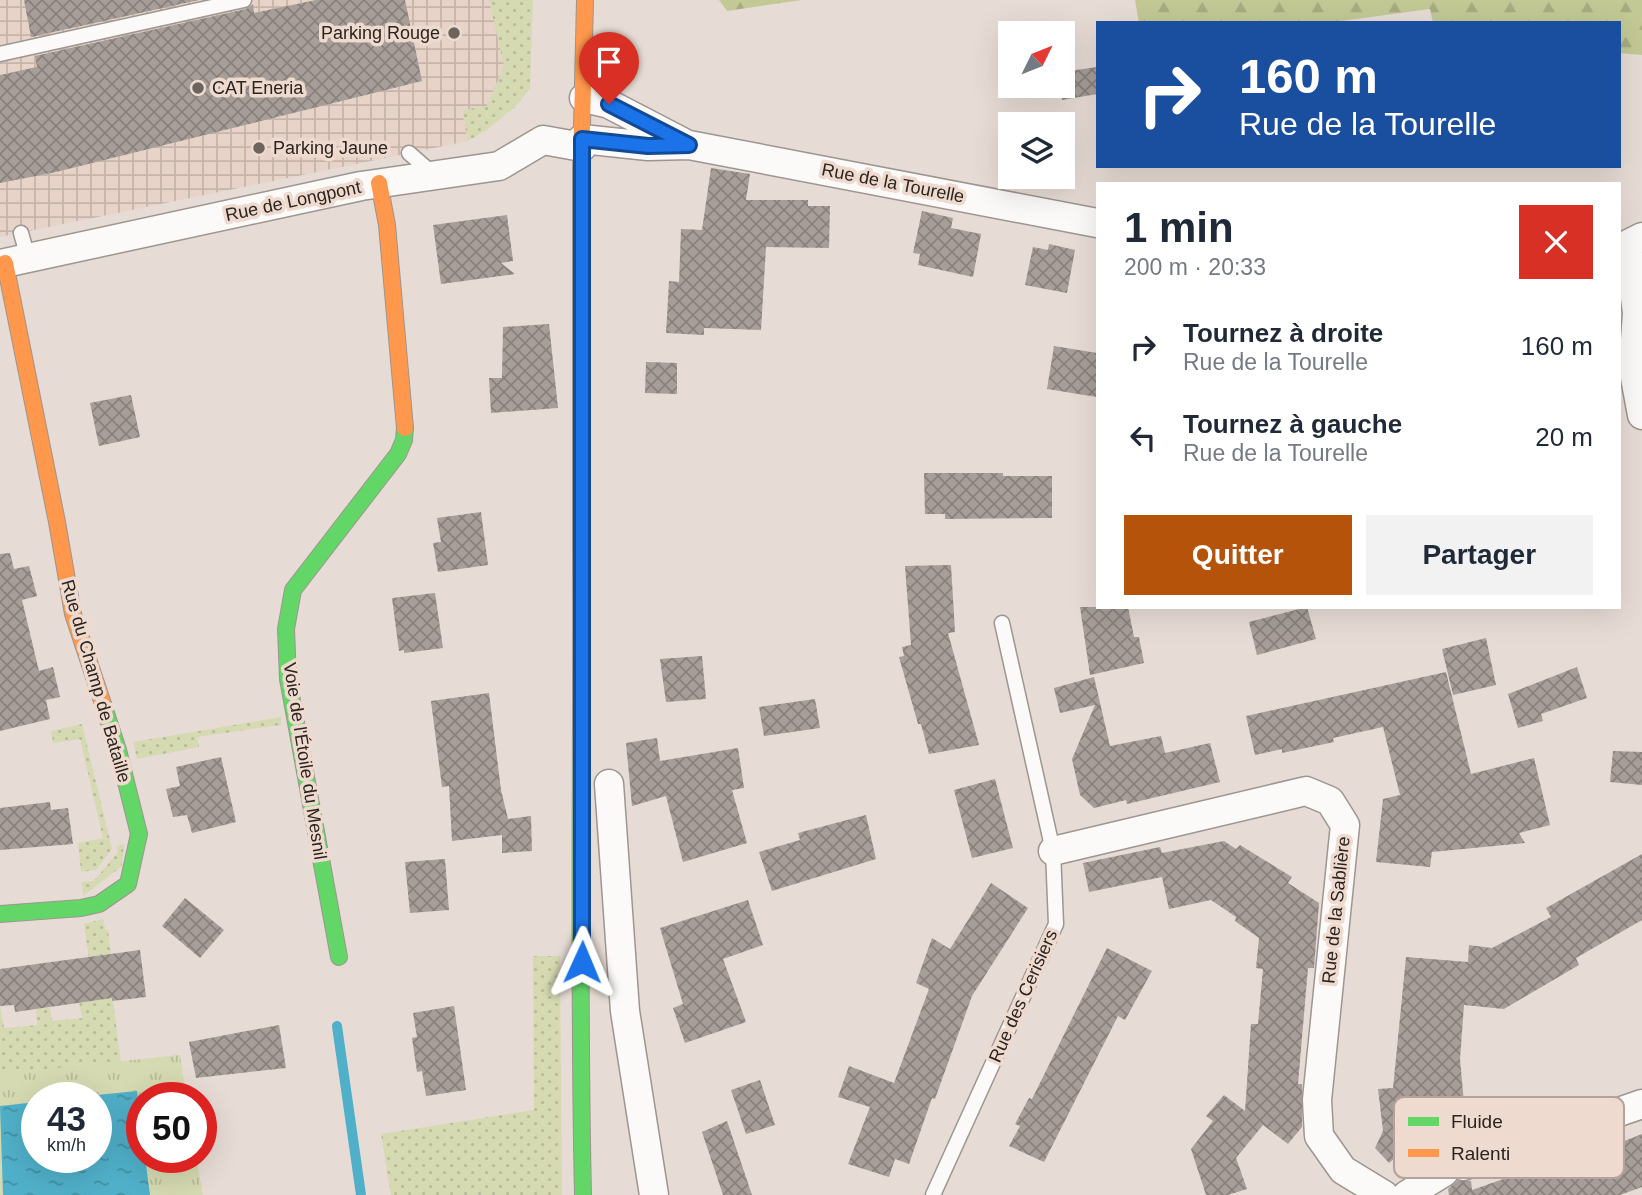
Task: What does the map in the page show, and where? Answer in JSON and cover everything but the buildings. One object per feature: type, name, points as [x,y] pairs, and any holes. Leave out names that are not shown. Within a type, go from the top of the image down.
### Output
[{"type":"street","points":[[583,1195],[579,1026],[582,941],[582,143],[585,0]]},
{"type":"street","name":"Rue de la Tourelle","points":[[584,99],[609,104],[689,145]]},
{"type":"street","name":"Rue de Longpont","points":[[14,255],[379,183],[499,166],[544,141],[582,143]]},
{"type":"street","name":"Rue de la Tourelle","points":[[582,143],[689,145],[1096,222]]},
{"type":"street","name":"Voie de l'Étoile du Mesnil","points":[[339,957],[288,679],[286,629],[293,590],[398,454],[404,440],[405,419],[387,225],[379,183]]},
{"type":"street","points":[[1642,237],[1628,244],[1633,314],[1633,367],[1642,415]]},
{"type":"street","name":"Rue du Champ de Bataille","points":[[0,914],[81,908],[99,904],[128,884],[139,834],[118,750],[73,614],[14,255]]},
{"type":"street","points":[[609,784],[625,1011],[654,1195]]},
{"type":"street","name":"Rue de la Sablière","points":[[1054,851],[1306,791],[1330,801],[1345,825],[1317,1100],[1319,1136],[1343,1170],[1384,1195]]},
{"type":"street","points":[[579,1026],[598,1169]]},
{"type":"street","points":[[1624,1110],[1642,1104]]},
{"type":"street","points":[[1407,1195],[1437,1178]]},
{"type":"lane","points":[[0,54],[244,0]]},
{"type":"lane","points":[[410,153],[435,175]]},
{"type":"lane","points":[[1621,335],[1633,314]]},
{"type":"lane","name":"Rue des Cerisiers","points":[[933,1195],[1056,924],[1054,851],[1002,624]]},
{"type":"shaded area","points":[[0,0],[509,0],[504,66],[487,106],[462,111],[468,141],[0,237]]},
{"type":"green space","points":[[489,0],[533,0],[530,89],[515,107],[487,130],[468,141],[462,110],[487,106],[504,66]]},
{"type":"green space","points":[[719,0],[802,0],[727,11]]},
{"type":"green space","points":[[1135,0],[1642,0],[1642,55],[1621,53],[1621,21],[1433,21],[1430,9],[1342,21],[1139,21]]},
{"type":"green space","points":[[281,717],[281,725],[197,737],[199,747],[137,759],[133,742]]},
{"type":"green space","points":[[82,724],[112,849],[96,870],[81,872],[78,843],[103,838],[80,739],[53,743],[51,731]]},
{"type":"green space","points":[[124,844],[122,866],[83,896],[82,882],[94,881],[118,852],[116,846]]},
{"type":"green space","points":[[103,919],[105,929],[108,930],[111,954],[107,955],[121,1062],[180,1055],[184,1082],[126,1082],[126,1092],[112,1092],[112,1082],[21,1082],[21,1101],[0,1106],[0,1005],[4,1028],[37,1025],[36,1009],[50,1008],[52,1021],[82,1018],[78,997],[94,994],[84,924]]},
{"type":"green space","points":[[533,956],[560,956],[562,1195],[391,1195],[381,1134],[534,1110]]},
{"type":"green space","points":[[180,1055],[184,1082],[126,1082],[126,1173],[199,1173],[203,1195],[0,1195],[0,1074]]},
{"type":"water","points":[[126,1092],[126,1173],[147,1173],[150,1195],[3,1195],[0,1106],[21,1104],[21,1173],[112,1173],[112,1094]]},
{"type":"waterway","points":[[337,1026],[361,1195]]},
{"type":"traffic: fast","points":[[339,957],[288,679],[286,629],[293,590],[398,454],[404,440],[405,428]]},
{"type":"traffic: fast","points":[[581,548],[580,953],[583,1195]]},
{"type":"traffic: fast","points":[[0,914],[81,908],[99,904],[128,884],[139,834],[118,750],[103,704]]},
{"type":"traffic: slow","points":[[581,548],[581,167],[585,0]]},
{"type":"traffic: slow","points":[[379,183],[387,225],[405,428]]},
{"type":"traffic: slow","points":[[5,263],[73,614],[103,704]]},
{"type":"place","name":"Parking Rouge","points":[[454,33]]},
{"type":"place","name":"CAT Eneria","points":[[198,88]]},
{"type":"place","name":"Parking Jaune","points":[[259,148]]},
{"type":"route","points":[[582,962],[582,139],[648,146],[689,145],[609,104]]}]
